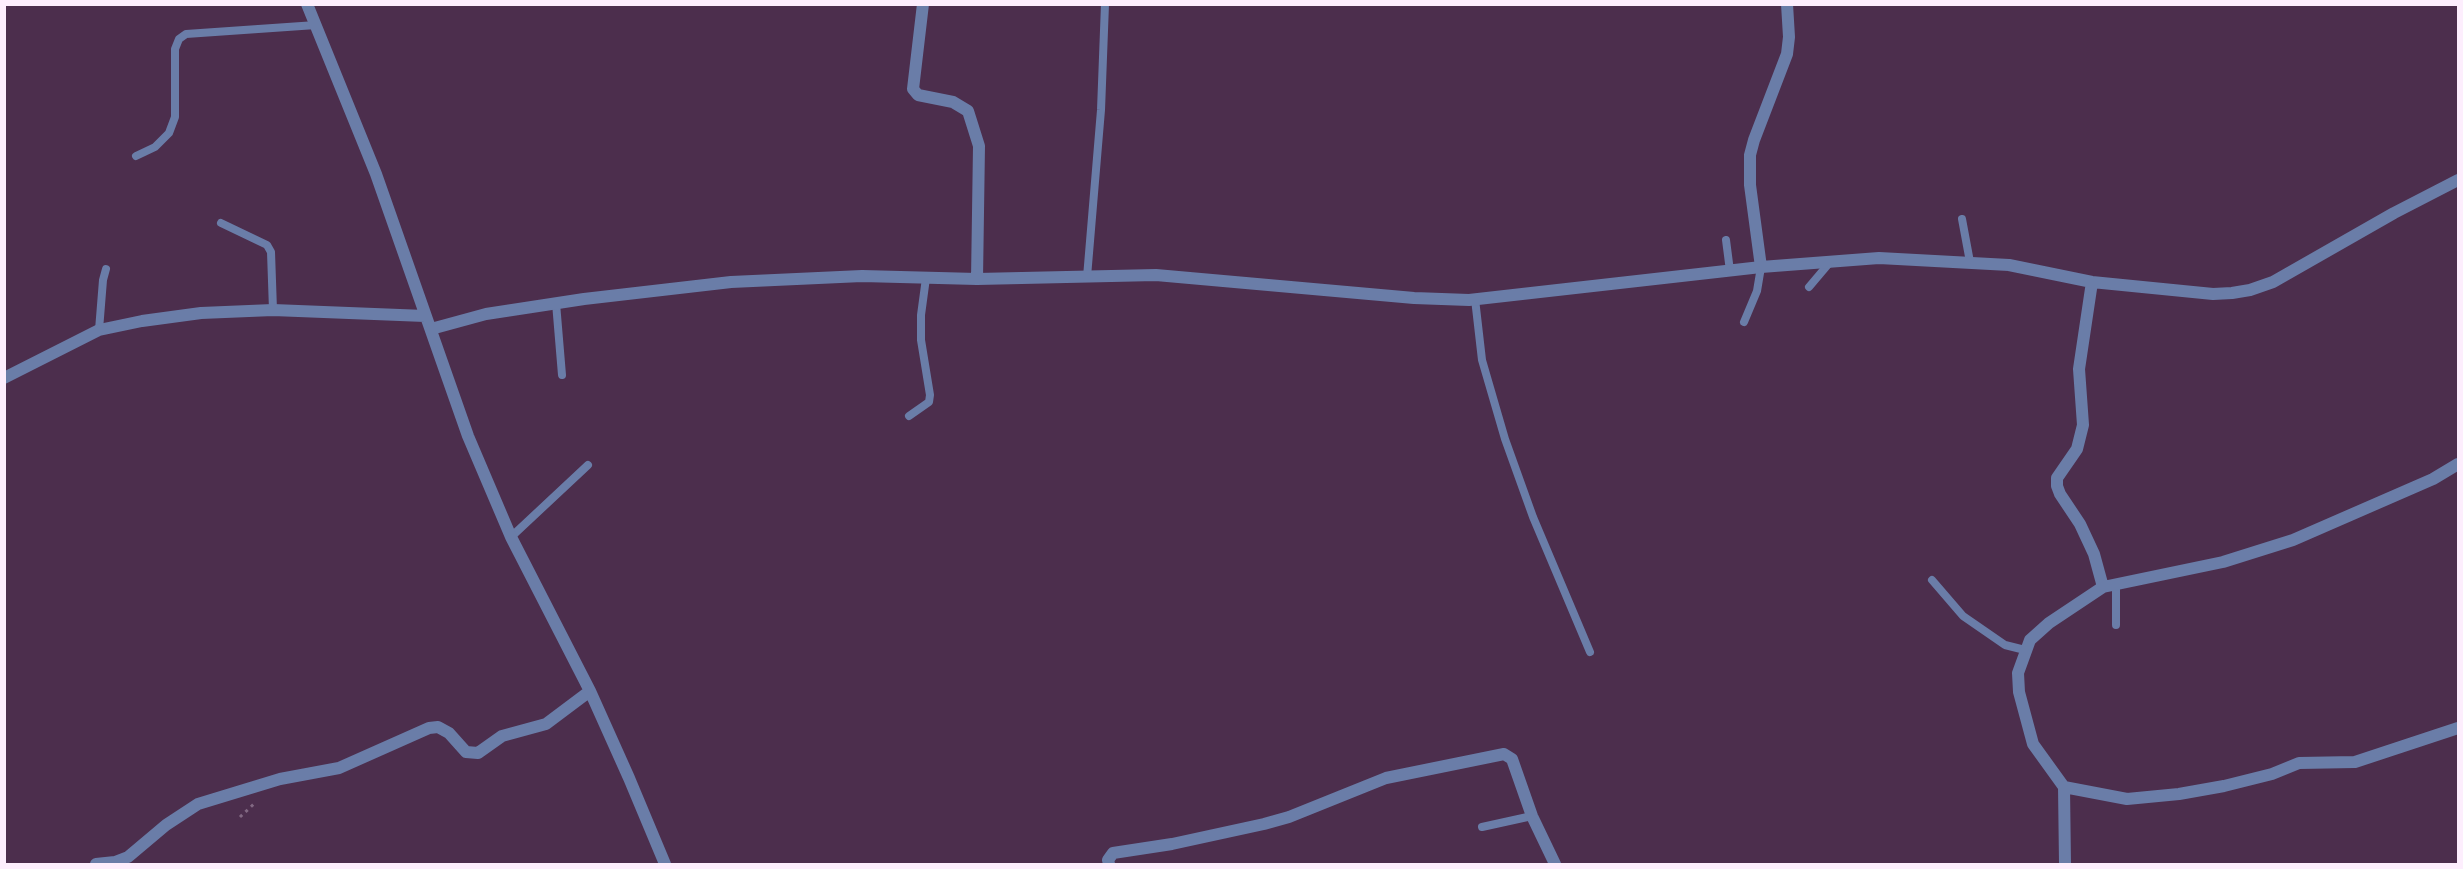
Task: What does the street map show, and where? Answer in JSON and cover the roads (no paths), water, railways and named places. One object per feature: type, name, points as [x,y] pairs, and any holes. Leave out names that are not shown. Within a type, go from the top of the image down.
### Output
[{"type":"street","points":[[307,4],[376,174],[468,436],[512,537],[590,691],[664,864]]},
{"type":"street","points":[[923,4],[913,89],[918,95],[953,102],[968,111],[979,146],[977,279]]},
{"type":"street","points":[[1761,267],[1750,185],[1750,155],[1787,54],[1789,38],[1786,4]]},
{"type":"street","points":[[431,328],[486,314],[556,303],[731,282],[862,276],[977,279],[1156,275],[1414,298],[1475,299],[1761,267],[1879,258],[2009,265],[2092,282],[2213,294],[2250,290],[2273,282],[2394,213],[2458,180]]},
{"type":"street","points":[[2092,282],[2079,369],[2083,425],[2077,449],[2057,478],[2057,486],[2060,495],[2080,524],[2096,562],[2103,587]]},
{"type":"street","points":[[4,378],[99,330],[201,313],[273,310],[425,316]]},
{"type":"street","points":[[2065,864],[2064,787],[2033,744],[2019,692],[2018,673],[2030,640],[2049,623],[2103,587],[2223,562],[2293,540],[2433,479],[2458,464]]},
{"type":"street","points":[[96,864],[115,862],[128,857],[166,825],[198,804],[280,779],[339,768],[429,728],[438,727],[449,733],[466,752],[478,753],[502,736],[546,724],[590,691]]},
{"type":"street","points":[[2064,787],[2127,799],[2179,794],[2272,774],[2298,763],[2355,762],[2458,728]]},
{"type":"street","points":[[1109,864],[1108,860],[1113,853],[1172,844],[1264,824],[1289,817],[1386,778],[1504,754],[1512,759],[1532,816],[1555,864]]},
{"type":"lane","points":[[1087,278],[1101,110],[1105,4]]},
{"type":"lane","points":[[136,156],[163,141],[176,117],[175,49],[178,39],[186,34],[316,25]]},
{"type":"lane","points":[[1962,219],[1970,262]]},
{"type":"lane","points":[[221,223],[267,246],[271,252],[273,310]]},
{"type":"lane","points":[[1726,240],[1730,271]]},
{"type":"lane","points":[[1809,287],[1831,261]]},
{"type":"lane","points":[[1744,322],[1758,291],[1761,267]]},
{"type":"lane","points":[[99,330],[106,269]]},
{"type":"lane","points":[[909,416],[929,402],[930,395],[921,340],[921,315],[926,278]]},
{"type":"lane","points":[[1475,299],[1482,360],[1505,439],[1533,517],[1590,652]]},
{"type":"lane","points":[[556,303],[562,375]]},
{"type":"lane","points":[[512,537],[588,465]]},
{"type":"lane","points":[[1932,580],[1945,597],[1977,627],[2005,645],[2025,650]]},
{"type":"lane","points":[[2116,583],[2116,625]]},
{"type":"lane","points":[[1482,827],[1532,816]]}]
